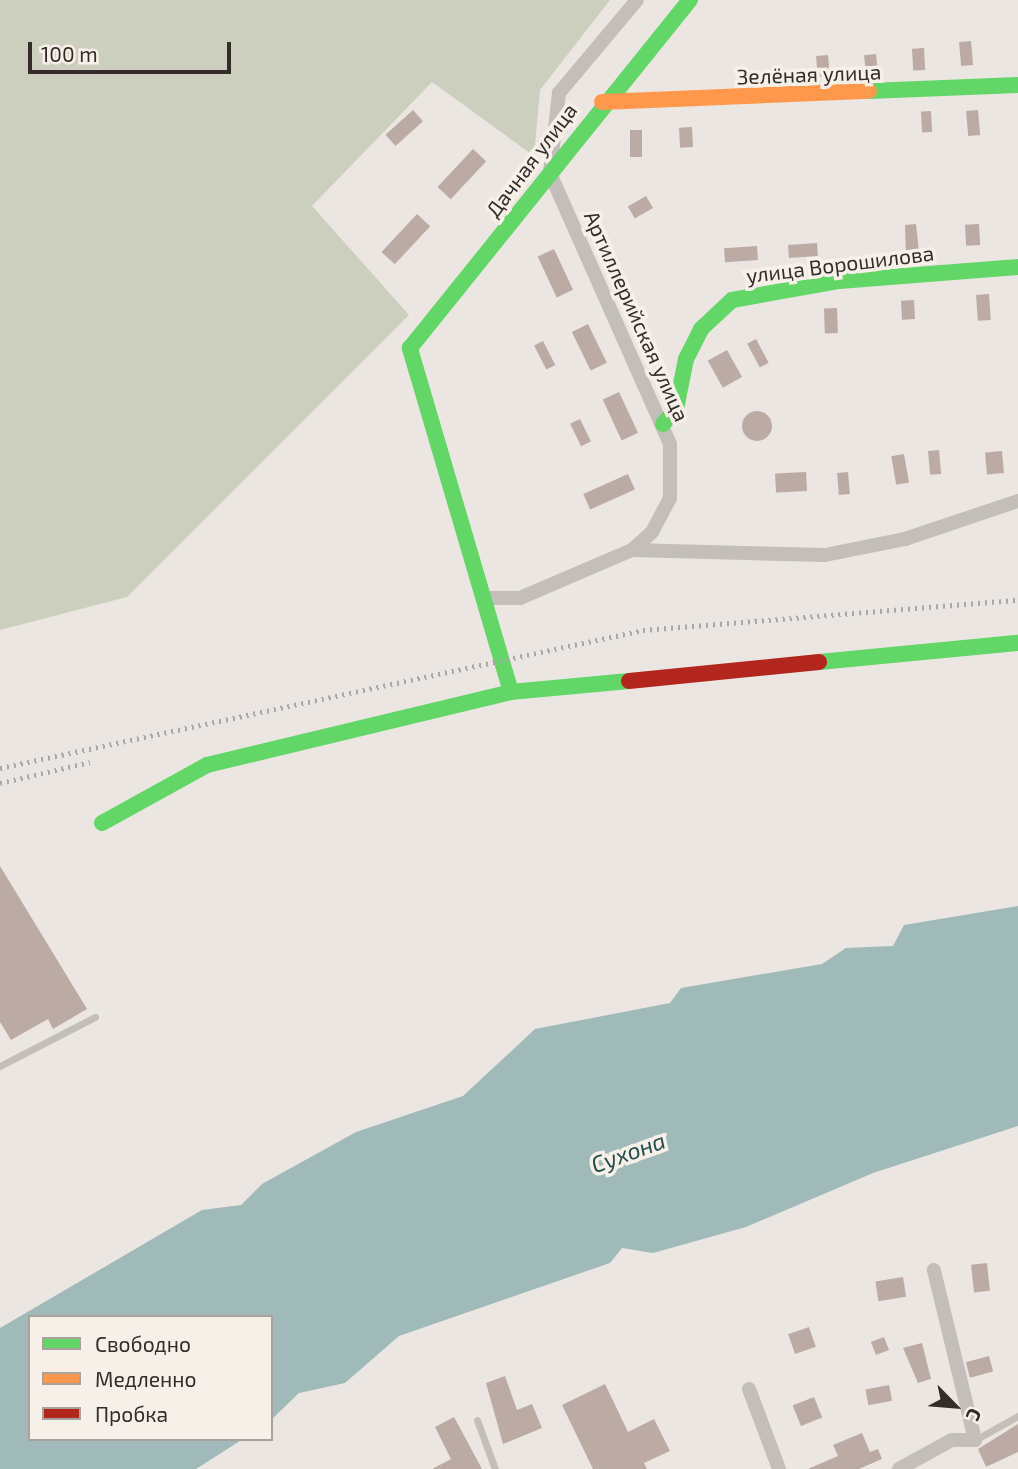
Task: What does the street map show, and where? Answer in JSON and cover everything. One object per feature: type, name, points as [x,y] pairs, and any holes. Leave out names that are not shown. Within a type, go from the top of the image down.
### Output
[{"type":"street","points":[[550,173],[559,93],[637,0]]},
{"type":"street","name":"Дачная улица","points":[[484,598],[410,348],[550,173],[602,102],[690,0]]},
{"type":"street","name":"Зелёная улица","points":[[602,102],[1018,85]]},
{"type":"street","name":"Артиллерийская улица","points":[[484,598],[520,597],[632,550],[652,532],[670,498],[673,464],[663,424],[550,173]]},
{"type":"street","name":"улица Ворошилова","points":[[663,424],[676,408],[686,359],[701,329],[732,300],[839,281],[1018,267]]},
{"type":"street","name":"Артиллерийская улица","points":[[632,550],[825,555],[905,539],[1018,501]]},
{"type":"street","points":[[484,598],[511,692]]},
{"type":"street","points":[[102,823],[206,765],[511,692],[1018,643]]},
{"type":"street","points":[[899,1469],[951,1440],[975,1440],[934,1270]]},
{"type":"street","points":[[748,1389],[779,1469]]},
{"type":"lane","points":[[0,1066],[95,1017]]},
{"type":"lane","points":[[975,1440],[1018,1416]]},
{"type":"lane","points":[[477,1420],[495,1469]]},
{"type":"green space","points":[[0,0],[610,0],[540,90],[534,156],[432,82],[312,206],[409,315],[127,597],[0,630]]},
{"type":"water","name":"Сухона","points":[[1018,906],[1018,1126],[873,1173],[746,1227],[653,1253],[622,1248],[610,1263],[399,1336],[345,1383],[299,1393],[273,1418],[273,1315],[28,1315],[28,1441],[240,1441],[196,1469],[0,1469],[0,1328],[202,1210],[241,1205],[262,1184],[356,1132],[463,1096],[535,1029],[670,1003],[681,988],[822,964],[846,948],[893,946],[904,925]]},
{"type":"building","points":[[971,41],[973,65],[961,66],[959,42]]},
{"type":"building","points":[[924,48],[925,70],[913,71],[912,49]]},
{"type":"building","points":[[876,54],[878,74],[866,75],[864,55]]},
{"type":"building","points":[[828,55],[830,76],[818,77],[816,56]]},
{"type":"building","points":[[413,110],[423,121],[396,146],[386,135]]},
{"type":"building","points":[[978,110],[980,135],[968,136],[966,111]]},
{"type":"building","points":[[931,111],[932,132],[922,132],[921,112]]},
{"type":"building","points":[[692,127],[693,147],[680,148],[679,128]]},
{"type":"building","points":[[630,130],[642,130],[642,157],[630,157]]},
{"type":"building","points":[[473,149],[486,161],[451,199],[438,187]]},
{"type":"building","points":[[646,196],[653,208],[635,219],[628,206]]},
{"type":"building","points":[[417,214],[430,226],[395,264],[382,252]]},
{"type":"building","points":[[916,224],[919,252],[906,253],[905,225]]},
{"type":"building","points":[[979,224],[980,245],[966,246],[965,225]]},
{"type":"building","points":[[817,243],[818,256],[789,258],[788,245]]},
{"type":"building","points":[[757,246],[758,260],[725,262],[724,248]]},
{"type":"building","points":[[554,249],[573,290],[557,297],[538,257]]},
{"type":"building","points":[[989,294],[991,320],[978,321],[976,295]]},
{"type":"building","points":[[914,300],[915,319],[902,320],[901,301]]},
{"type":"building","points":[[824,308],[837,308],[838,333],[825,333]]},
{"type":"building","points":[[588,324],[607,363],[591,371],[572,332]]},
{"type":"building","points":[[756,339],[769,363],[760,368],[747,344]]},
{"type":"building","points":[[543,341],[555,365],[546,370],[534,346]]},
{"type":"building","points":[[727,350],[742,377],[723,388],[708,361]]},
{"type":"building","points":[[619,392],[638,433],[622,440],[603,400]]},
{"type":"building","points":[[757,411],[768,415],[772,426],[768,437],[757,441],[746,437],[742,426],[746,415]]},
{"type":"building","points":[[580,419],[591,441],[581,446],[570,424]]},
{"type":"building","points":[[939,450],[941,474],[930,475],[928,451]]},
{"type":"building","points":[[1002,451],[1004,473],[987,474],[985,452]]},
{"type":"building","points":[[904,454],[909,483],[896,485],[891,456]]},
{"type":"building","points":[[806,472],[807,491],[776,493],[775,474]]},
{"type":"building","points":[[848,472],[850,494],[839,495],[837,473]]},
{"type":"building","points":[[628,474],[635,490],[590,509],[583,494]]},
{"type":"building","points":[[0,866],[87,1009],[53,1029],[48,1019],[11,1040],[0,1022]]},
{"type":"building","points":[[987,1263],[990,1291],[974,1293],[971,1265]]},
{"type":"building","points":[[903,1277],[906,1297],[878,1301],[875,1281]]},
{"type":"building","points":[[809,1327],[816,1347],[795,1354],[788,1334]]},
{"type":"building","points":[[884,1337],[889,1350],[876,1355],[871,1342]]},
{"type":"building","points":[[922,1343],[931,1379],[918,1383],[903,1348]]},
{"type":"building","points":[[989,1356],[993,1371],[970,1378],[966,1362]]},
{"type":"building","points":[[505,1376],[517,1410],[532,1404],[542,1428],[503,1444],[486,1383]]},
{"type":"building","points":[[605,1384],[628,1432],[654,1419],[670,1451],[644,1463],[647,1469],[593,1469],[562,1405]]},
{"type":"building","points":[[889,1385],[892,1401],[868,1405],[865,1390]]},
{"type":"building","points":[[814,1397],[822,1417],[801,1426],[793,1406]]},
{"type":"building","points":[[454,1417],[482,1469],[432,1469],[451,1459],[435,1427]]},
{"type":"building","points":[[1018,1424],[1018,1452],[986,1467],[978,1449]]},
{"type":"building","points":[[862,1433],[870,1452],[878,1449],[882,1459],[859,1469],[808,1469],[838,1456],[833,1445]]},
{"type":"railway","points":[[0,768],[643,630],[1018,600]]},
{"type":"railway","points":[[0,783],[90,762]]},
{"type":"traffic: fast","points":[[629,681],[511,692],[410,348],[690,0]]},
{"type":"traffic: fast","points":[[869,91],[1018,85]]},
{"type":"traffic: fast","points":[[663,424],[676,409],[686,359],[701,329],[732,300],[839,281],[1018,267]]},
{"type":"traffic: fast","points":[[819,662],[1018,643]]},
{"type":"traffic: fast","points":[[102,823],[207,765],[511,692]]},
{"type":"traffic: slow","points":[[602,102],[869,91]]},
{"type":"traffic: jam","points":[[629,681],[819,662]]}]
